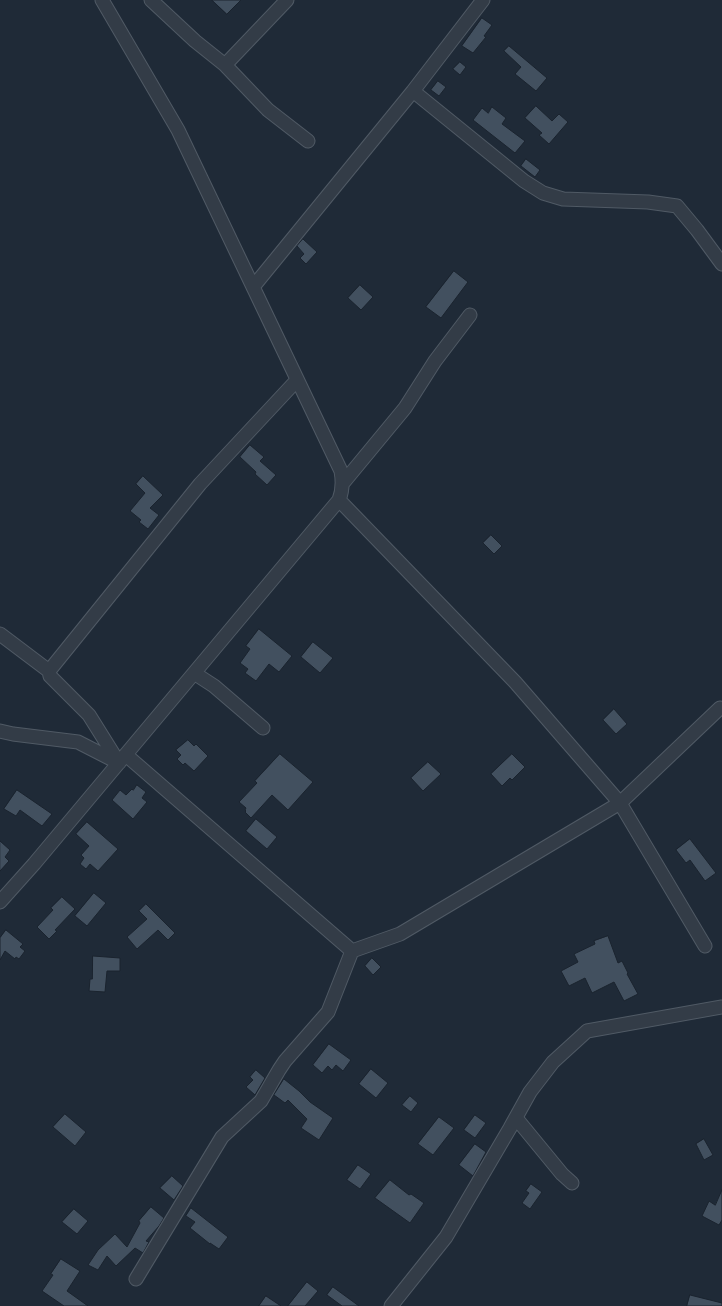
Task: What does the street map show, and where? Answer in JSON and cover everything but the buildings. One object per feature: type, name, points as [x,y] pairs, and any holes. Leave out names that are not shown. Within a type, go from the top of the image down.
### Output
[{"type":"street","points":[[0,902],[34,864],[339,500],[342,492],[343,483],[341,471],[178,130],[102,0]]},
{"type":"street","points":[[151,0],[195,41],[225,65],[268,110],[308,141]]},
{"type":"street","points":[[225,65],[286,0]]},
{"type":"street","points":[[253,287],[413,91],[478,2]]},
{"type":"street","points":[[413,91],[524,180],[543,193],[563,199],[648,202],[677,206],[722,264]]},
{"type":"street","points":[[343,483],[406,408],[435,360],[470,315]]},
{"type":"street","points":[[49,671],[200,484],[297,380]]},
{"type":"street","points":[[339,500],[515,682],[620,804],[705,946]]},
{"type":"street","points":[[0,634],[49,671],[50,676],[89,715],[122,759],[352,951]]},
{"type":"street","points":[[194,673],[214,686],[263,728]]},
{"type":"street","points":[[136,1279],[222,1137],[261,1101],[285,1061],[328,1012],[352,951],[400,934],[620,804],[720,708]]},
{"type":"street","points":[[0,731],[78,742],[122,759]]},
{"type":"street","points":[[390,1306],[446,1237],[530,1092],[553,1062],[587,1031],[722,1007]]},
{"type":"street","points":[[516,1118],[562,1174],[572,1183]]}]
